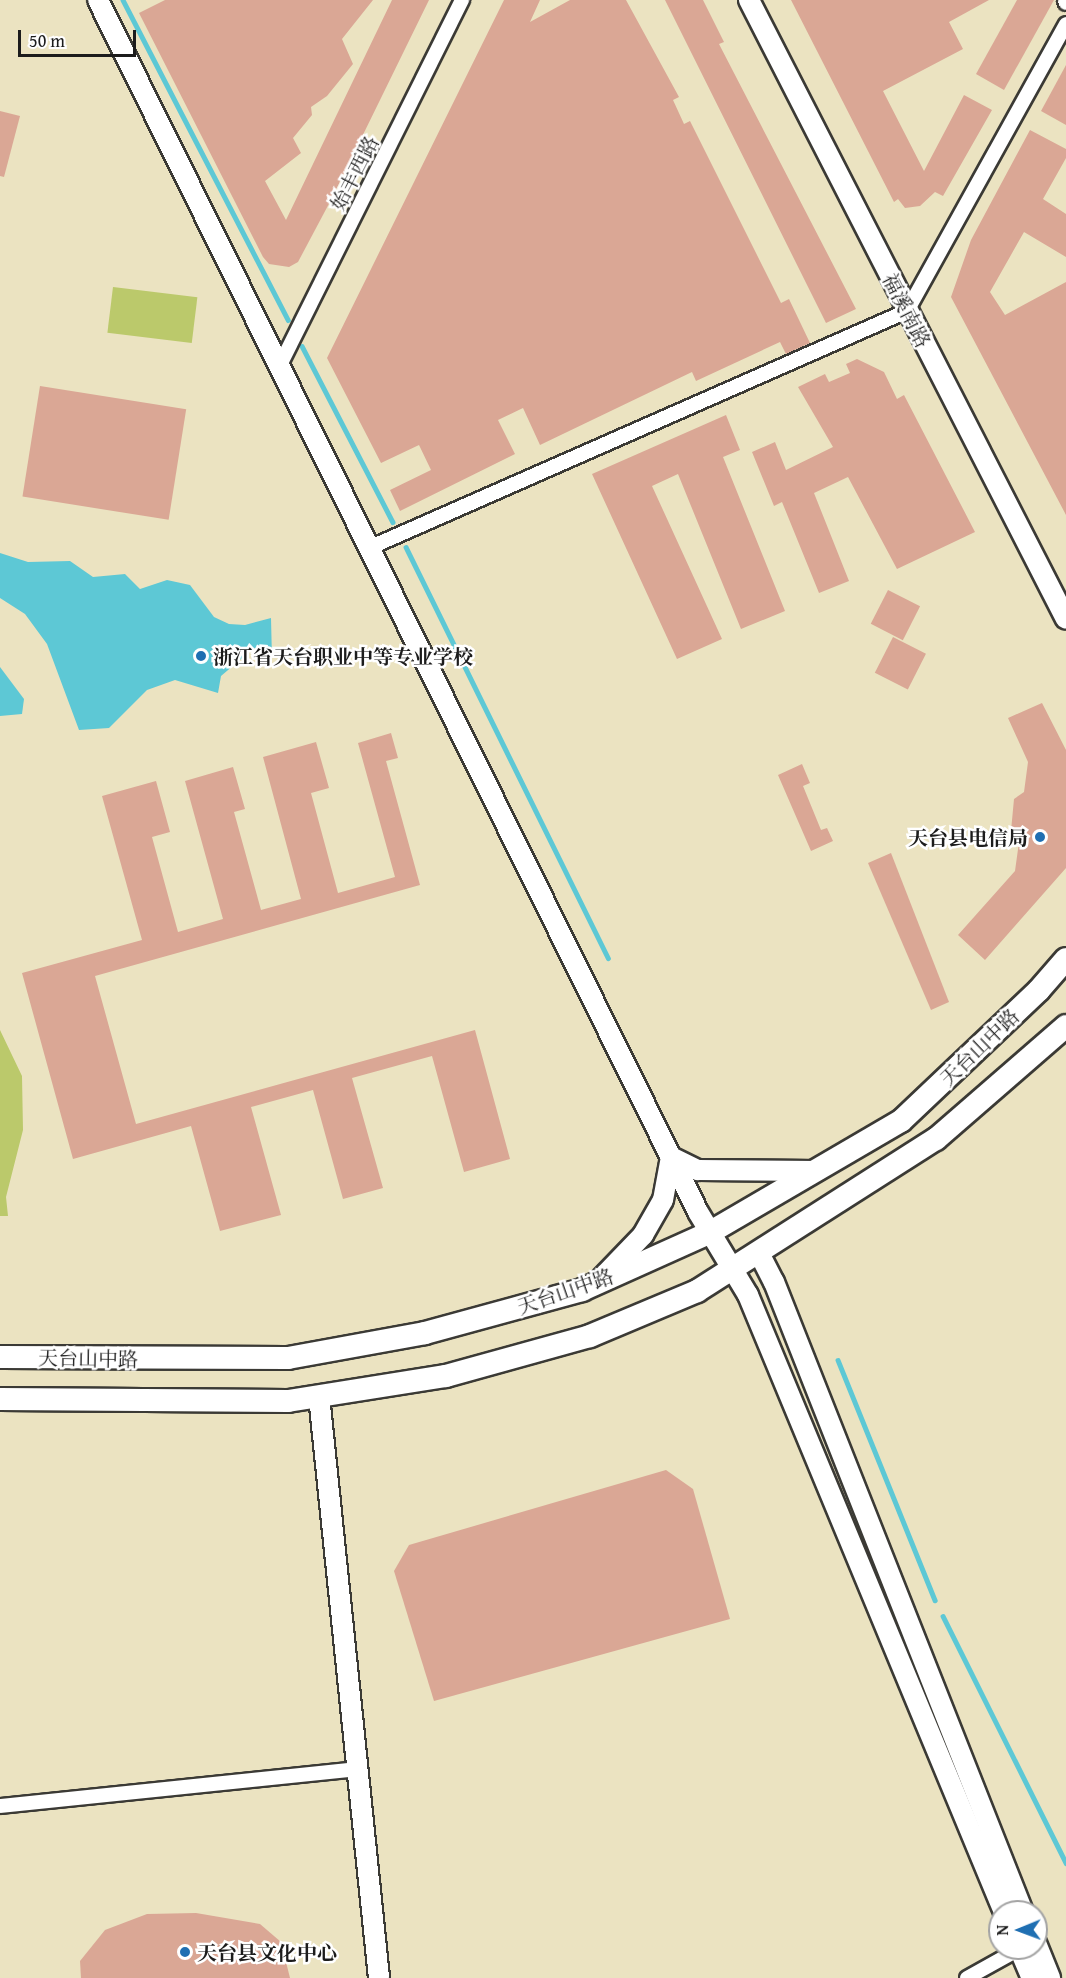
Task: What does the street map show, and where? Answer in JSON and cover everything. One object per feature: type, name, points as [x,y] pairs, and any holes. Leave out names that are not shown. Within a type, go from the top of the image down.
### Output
[{"type":"main road","name":"天台山中路","points":[[0,1357],[288,1358],[425,1334],[597,1284],[709,1233],[901,1121],[1039,990],[1066,959]]},
{"type":"main road","name":"天台山中路","points":[[0,1399],[288,1401],[446,1376],[590,1336],[697,1291],[735,1269],[936,1139],[1066,1026]]},
{"type":"street","points":[[98,0],[280,363],[709,1233],[735,1269],[999,1900]]},
{"type":"street","name":"始丰西路","points":[[280,363],[462,0]]},
{"type":"street","name":"福溪南路","points":[[749,0],[1066,619]]},
{"type":"street","points":[[371,547],[907,311],[1066,24]]},
{"type":"street","points":[[671,1157],[698,1170],[816,1171]]},
{"type":"street","points":[[597,1284],[643,1235],[663,1200],[671,1157]]},
{"type":"street","points":[[759,1253],[774,1282],[1018,1900]]},
{"type":"street","points":[[319,1396],[379,1978]]},
{"type":"street","points":[[0,1806],[356,1769]]},
{"type":"street","points":[[967,1978],[1000,1960]]},
{"type":"street","points":[[1027,1960],[1032,1978]]},
{"type":"street","points":[[1035,1960],[1050,1978]]},
{"type":"green space","points":[[113,287],[197,297],[192,343],[107,333]]},
{"type":"green space","points":[[0,1030],[22,1076],[23,1130],[6,1197],[8,1216],[0,1216]]},
{"type":"water","points":[[0,553],[28,562],[70,561],[93,577],[125,574],[140,589],[167,580],[190,585],[214,617],[229,624],[245,625],[271,618],[272,659],[254,648],[221,676],[218,693],[175,680],[147,690],[109,728],[79,730],[47,644],[25,614],[0,598]]},
{"type":"water","points":[[0,667],[24,699],[22,714],[0,716]]},
{"type":"building","points":[[165,0],[373,0],[342,39],[353,64],[327,96],[311,107],[312,115],[293,138],[301,153],[265,181],[286,220],[392,0],[429,0],[332,198],[298,262],[289,267],[269,264],[263,257],[139,13]]},
{"type":"building","points":[[504,0],[540,0],[530,22],[570,0],[626,0],[679,97],[673,100],[684,124],[690,121],[781,303],[789,299],[810,343],[786,354],[780,342],[696,381],[692,372],[540,445],[523,408],[498,420],[515,454],[400,511],[390,490],[431,470],[419,445],[381,463],[327,358]]},
{"type":"building","points":[[665,0],[703,0],[724,42],[719,44],[856,309],[826,323]]},
{"type":"building","points":[[791,0],[989,0],[949,22],[963,49],[883,91],[924,171],[964,95],[992,110],[943,196],[935,192],[920,206],[905,208],[898,199],[894,202]]},
{"type":"building","points":[[1017,0],[1054,0],[1004,90],[976,74]]},
{"type":"building","points":[[1066,65],[1066,125],[1041,111]]},
{"type":"building","points":[[0,111],[20,116],[4,177],[0,176]]},
{"type":"building","points":[[1030,130],[1066,149],[1066,158],[1043,199],[1066,214],[1066,257],[1024,232],[990,292],[1005,315],[1066,282],[1066,515],[951,297],[971,240]]},
{"type":"building","points":[[857,359],[884,372],[897,399],[904,395],[975,532],[897,569],[848,477],[814,493],[849,581],[819,593],[782,502],[774,506],[752,452],[775,442],[786,470],[833,447],[798,387],[825,374],[829,382],[850,373],[846,364]]},
{"type":"building","points":[[40,386],[186,409],[169,520],[22,497]]},
{"type":"building","points":[[726,415],[740,450],[723,457],[785,611],[741,629],[678,474],[652,486],[722,639],[677,659],[592,474]]},
{"type":"building","points":[[888,590],[920,606],[903,640],[871,624]]},
{"type":"building","points":[[893,637],[926,654],[908,689],[875,673]]},
{"type":"building","name":"天台县电信局","points":[[1042,703],[1066,750],[1066,868],[985,960],[958,935],[1015,871],[1019,842],[1011,831],[1014,799],[1024,792],[1028,762],[1008,718]]},
{"type":"building","points":[[391,733],[398,758],[386,761],[420,885],[95,976],[136,1124],[475,1030],[510,1159],[464,1172],[432,1056],[352,1078],[383,1188],[343,1199],[313,1090],[251,1107],[281,1215],[220,1231],[191,1126],[73,1159],[22,973],[142,940],[102,796],[156,781],[170,832],[152,837],[178,932],[223,919],[185,781],[233,767],[245,809],[234,812],[261,910],[301,899],[263,757],[316,742],[329,788],[311,793],[338,893],[395,877],[358,743]]},
{"type":"building","points":[[802,764],[810,783],[803,786],[821,830],[827,828],[833,841],[811,851],[778,775]]},
{"type":"building","points":[[891,853],[949,1002],[931,1010],[868,863]]},
{"type":"building","points":[[666,1470],[693,1489],[730,1619],[434,1701],[394,1571],[409,1545]]},
{"type":"building","name":"天台县文化中心","points":[[196,1913],[260,1924],[281,1942],[290,1978],[81,1978],[80,1961],[105,1930],[147,1914]]},
{"type":"waterway","points":[[123,0],[288,320]]},
{"type":"waterway","points":[[302,346],[393,522]]},
{"type":"waterway","points":[[406,547],[608,958]]},
{"type":"waterway","points":[[838,1360],[935,1600]]},
{"type":"waterway","points":[[943,1616],[1066,1863]]},
{"type":"place","name":"浙江省天台职业中等专业学校","points":[[201,656]]},
{"type":"place","name":"天台县电信局","points":[[1040,837]]},
{"type":"place","name":"天台县文化中心","points":[[185,1952]]}]
